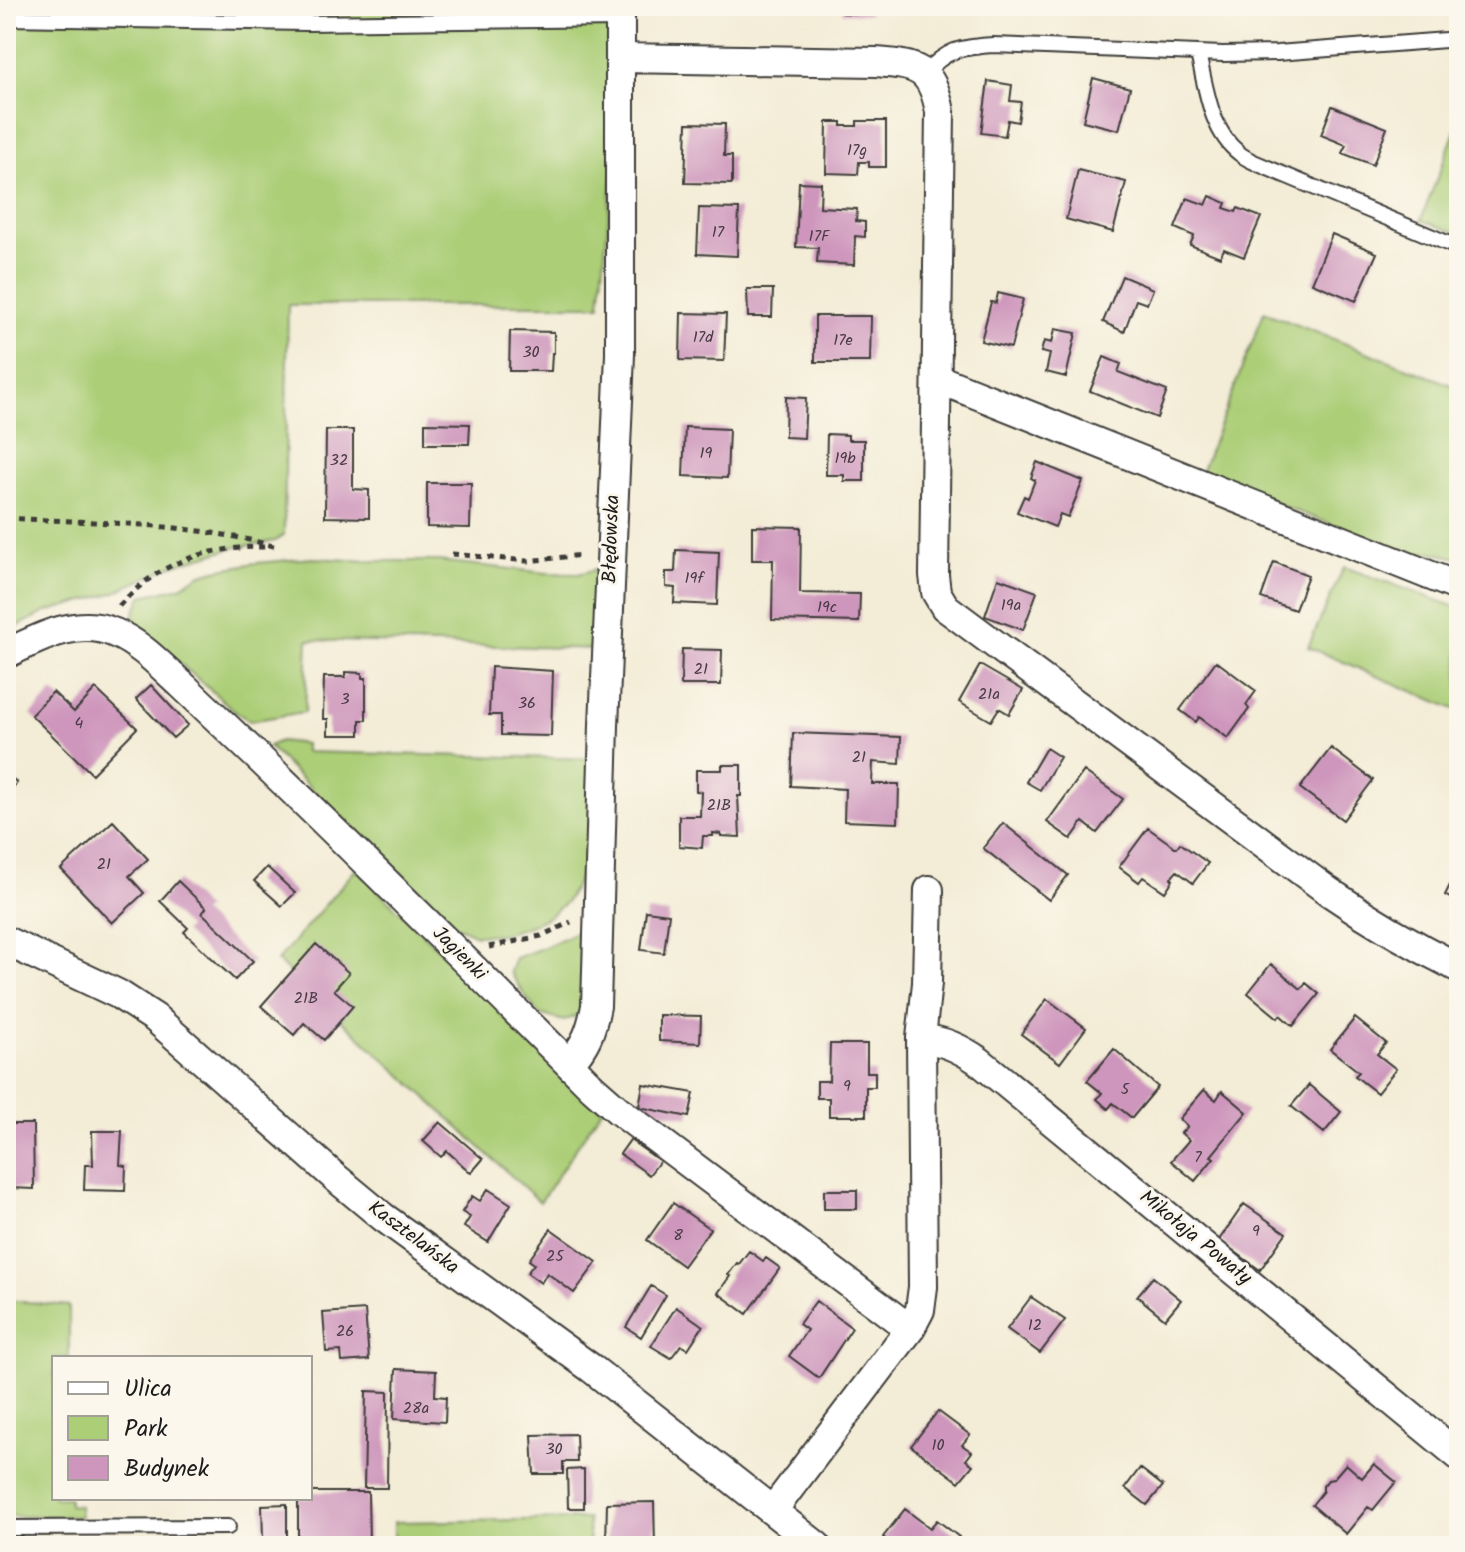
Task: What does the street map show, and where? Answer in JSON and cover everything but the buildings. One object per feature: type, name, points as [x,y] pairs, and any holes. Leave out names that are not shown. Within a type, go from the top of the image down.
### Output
[{"type":"street","name":"Błędowska","points":[[569,1064],[592,1030],[596,1006],[620,354],[620,12]]},
{"type":"street","points":[[620,58],[876,62],[902,64],[925,73],[936,91],[940,112],[936,592],[945,607],[959,620],[1328,891],[1394,934],[1459,968]]},
{"type":"street","points":[[938,379],[1459,587]]},
{"type":"street","points":[[6,654],[65,630],[101,628]]},
{"type":"street","name":"Jagienki","points":[[101,628],[147,653],[231,731],[618,1110],[910,1329]]},
{"type":"street","points":[[773,1510],[910,1329],[920,1310],[924,1276],[921,1038],[927,983],[929,890]]},
{"type":"street","name":"Kasztelańska","points":[[6,941],[118,994],[155,1018],[383,1217],[591,1368],[817,1546]]},
{"type":"street","name":"Mikołaja Powały","points":[[921,1038],[939,1040],[957,1047],[979,1061],[1459,1456]]},
{"type":"lane","points":[[6,18],[306,23],[620,12]]},
{"type":"lane","points":[[925,73],[949,51],[993,45],[1198,54],[1277,53],[1459,39]]},
{"type":"lane","points":[[1198,54],[1216,122],[1238,153],[1459,248]]},
{"type":"lane","points":[[6,1528],[228,1527]]},
{"type":"path","points":[[6,518],[192,529],[277,547],[211,551],[179,561],[136,588],[101,628]]},
{"type":"path","points":[[452,554],[527,561],[612,550]]},
{"type":"path","points":[[456,951],[541,936],[599,905]]},
{"type":"green space","points":[[6,6],[614,6],[613,168],[600,305],[288,305],[284,535],[275,541],[232,548],[173,565],[113,593],[46,612],[6,632]]},
{"type":"green space","points":[[1459,121],[1459,234],[1421,220]]},
{"type":"green space","points":[[1264,312],[1459,388],[1459,558],[1430,552],[1413,555],[1200,475]]},
{"type":"green space","points":[[312,558],[438,561],[547,573],[578,574],[601,568],[596,649],[308,640],[305,712],[250,721],[135,628],[134,614],[142,596],[181,587],[199,575],[215,570]]},
{"type":"green space","points":[[1344,567],[1459,608],[1459,711],[1308,647]]},
{"type":"green space","points":[[280,741],[305,744],[305,752],[596,759],[593,842],[584,870],[566,902],[548,917],[503,934],[476,935],[454,925],[268,746]]},
{"type":"green space","points":[[356,869],[602,1109],[540,1202],[277,961]]},
{"type":"green space","points":[[593,924],[590,1004],[577,1016],[564,1021],[539,1014],[510,972],[515,958]]},
{"type":"green space","points":[[6,1300],[69,1306],[69,1356],[52,1356],[52,1500],[69,1500],[69,1505],[79,1506],[80,1517],[6,1516]]},
{"type":"green space","points":[[588,1519],[589,1546],[394,1546],[394,1522]]},
{"type":"green space","points":[[6,1543],[199,1544],[201,1546],[6,1546]]}]
